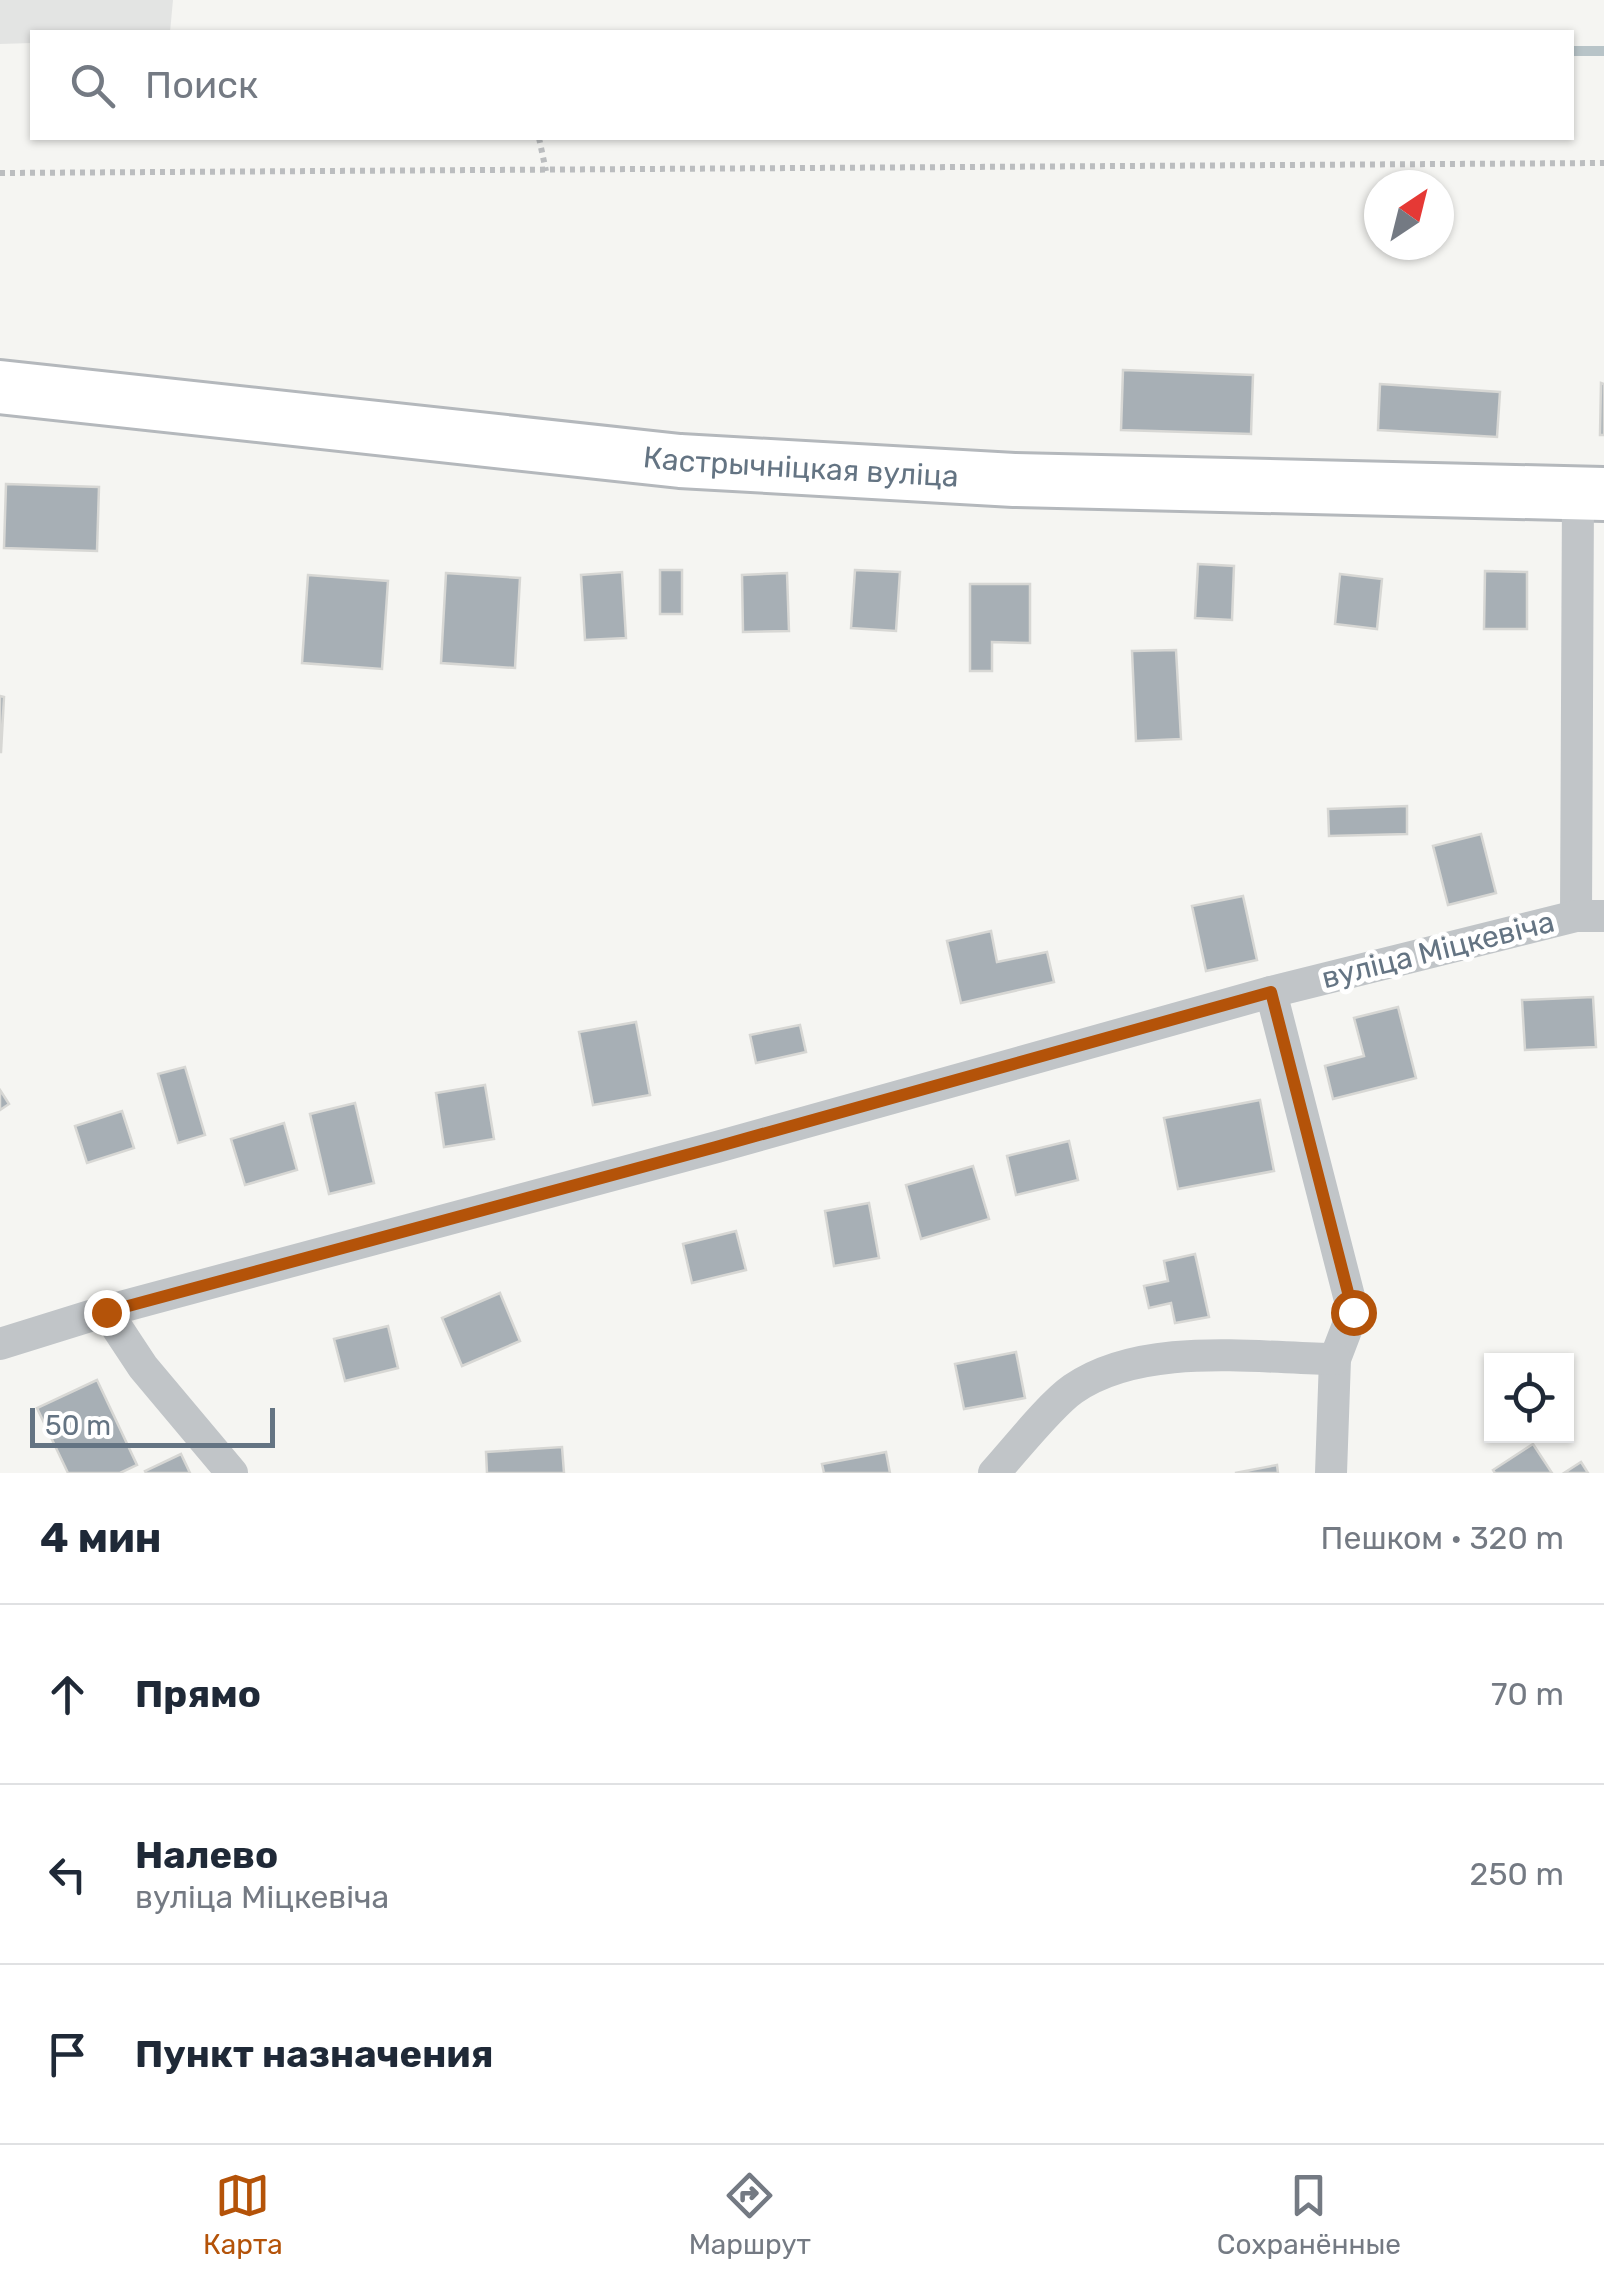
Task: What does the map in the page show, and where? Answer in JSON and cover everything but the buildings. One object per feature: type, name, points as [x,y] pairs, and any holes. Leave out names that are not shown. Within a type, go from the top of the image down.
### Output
[{"type":"main road","name":"Кастрычніцкая вуліца","points":[[0,387],[680,461],[1014,480],[1591,494]]},
{"type":"street","points":[[1590,916],[1591,494]]},
{"type":"street","name":"вуліца Міцкевіча","points":[[0,1344],[1271,992],[1590,916]]},
{"type":"street","points":[[1271,992],[1353,1312],[1335,1359],[1332,1473]]},
{"type":"street","points":[[106,1312],[143,1367],[232,1473]]},
{"type":"street","points":[[994,1473],[1071,1390],[1126,1363],[1192,1356],[1335,1359]]},
{"type":"path","points":[[539,140],[546,171]]},
{"type":"path","points":[[0,174],[1604,163]]},
{"type":"shaded area","points":[[0,0],[173,0],[170,30],[30,30],[30,43],[0,44]]},
{"type":"waterway","points":[[1574,51],[1604,51]]},
{"type":"route","points":[[106,1312],[1271,992],[1353,1312]]}]
